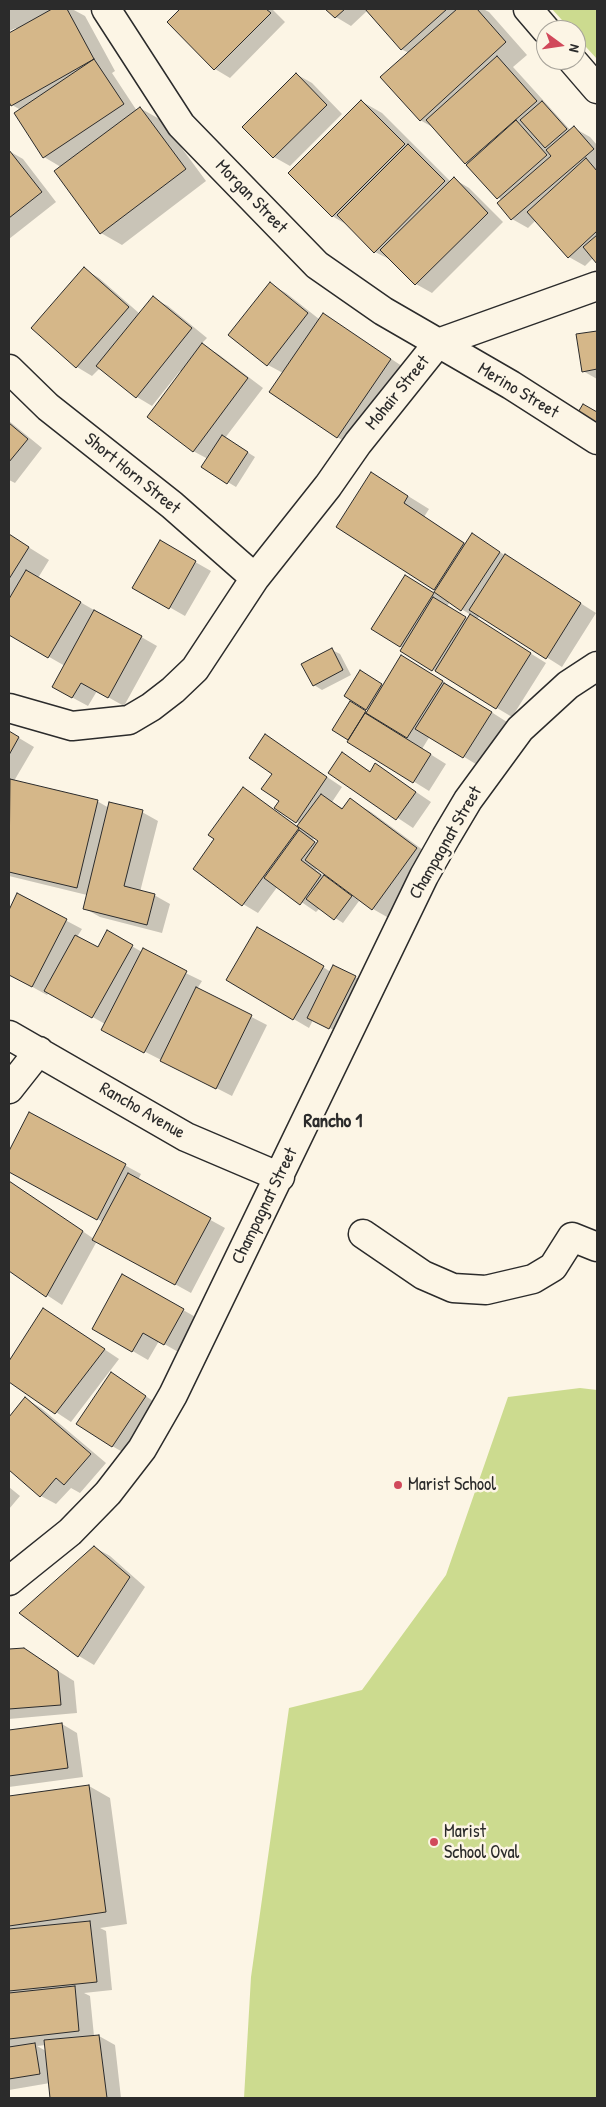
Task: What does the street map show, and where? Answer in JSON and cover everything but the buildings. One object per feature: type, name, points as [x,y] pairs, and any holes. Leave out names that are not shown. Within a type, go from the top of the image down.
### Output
[{"type":"street","name":"Morgan Street","points":[[106,9],[181,125],[317,265],[383,311],[438,343]]},
{"type":"street","points":[[528,9],[537,20]]},
{"type":"street","points":[[581,70],[597,89]]},
{"type":"street","name":"Mohair Street","points":[[9,708],[72,726],[129,720],[151,707],[173,690],[195,669],[255,578],[328,486],[358,443],[438,343],[597,286]]},
{"type":"street","name":"Merino Street","points":[[438,343],[511,385],[597,440]]},
{"type":"street","name":"Short Horn Street","points":[[9,369],[48,407],[172,505],[255,578]]},
{"type":"street","name":"Champagnat Street","points":[[9,1581],[70,1532],[108,1492],[142,1449],[173,1396],[424,876],[468,800],[520,729],[568,685],[597,666]]},
{"type":"street","name":"Rancho Avenue","points":[[9,1035],[186,1137],[280,1177]]},
{"type":"street","points":[[9,1089],[39,1051]]},
{"type":"street","points":[[363,1234],[423,1275],[453,1288],[486,1290],[533,1279],[553,1267],[572,1237],[597,1247]]},
{"type":"green space","points":[[552,9],[597,9],[597,59],[586,47],[586,20],[562,20]]},
{"type":"green space","name":"Marist School Oval","points":[[580,1388],[597,1390],[597,2098],[244,2098],[251,1977],[289,1708],[362,1690],[446,1575],[508,1397]]},
{"type":"place","name":"Marist School","points":[[398,1485]]},
{"type":"place","name":"Marist School Oval","points":[[434,1842]]},
{"type":"district","name":"Rancho 1","points":[[333,1122]]}]
